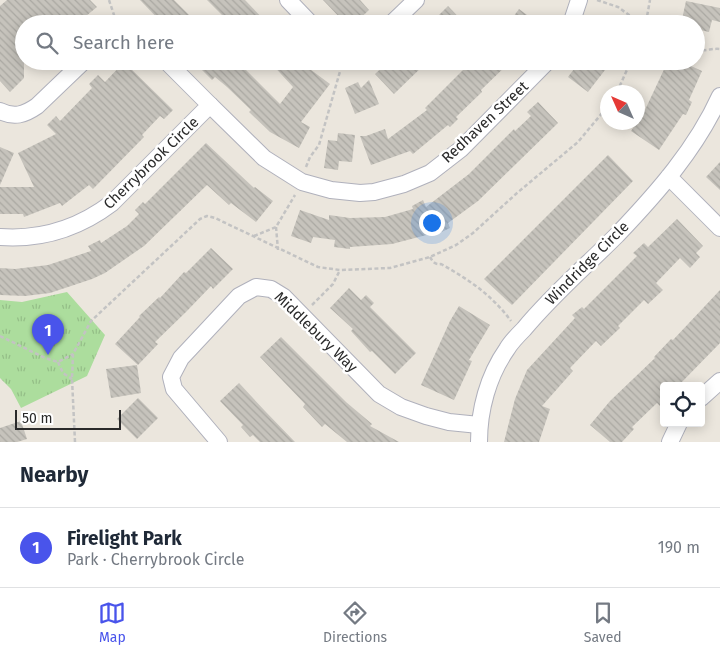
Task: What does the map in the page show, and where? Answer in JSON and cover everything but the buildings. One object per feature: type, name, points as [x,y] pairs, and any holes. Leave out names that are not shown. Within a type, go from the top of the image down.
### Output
[{"type":"street","points":[[288,0],[302,15]]},
{"type":"street","points":[[400,15],[416,0]]},
{"type":"street","points":[[574,15],[580,0]]},
{"type":"street","points":[[0,111],[11,116],[29,112],[75,70]]},
{"type":"street","name":"Cherrybrook Circle","points":[[0,237],[20,238],[46,235],[74,225],[112,203],[210,105],[175,70]]},
{"type":"street","name":"Redhaven Street","points":[[210,105],[264,158],[302,182],[331,190],[374,192],[404,184],[430,172],[461,149],[539,70]]},
{"type":"street","name":"Windridge Circle","points":[[479,442],[479,425],[485,396],[506,349],[539,311],[617,234],[686,156],[701,134],[720,96]]},
{"type":"street","points":[[668,177],[720,228]]},
{"type":"street","name":"Middlebury Way","points":[[218,442],[174,389],[171,377],[181,358],[239,296],[256,287],[271,289],[284,297],[379,394],[401,407],[426,416],[449,422],[479,425]]},
{"type":"street","points":[[705,394],[720,381]]},
{"type":"street","points":[[670,442],[677,427]]},
{"type":"path","points":[[109,0],[114,15]]},
{"type":"path","points":[[597,0],[618,7],[629,15]]},
{"type":"path","points":[[648,15],[650,0]]},
{"type":"path","points":[[705,51],[715,48],[720,49]]},
{"type":"path","points":[[254,236],[276,227],[294,198],[302,182],[310,157],[319,145],[340,70]]},
{"type":"path","points":[[620,85],[628,70]]},
{"type":"path","points":[[75,442],[72,379],[73,354],[91,320],[200,219],[207,216],[215,218],[254,236],[278,250],[318,267],[340,270],[390,268],[430,257],[456,245],[473,233],[578,142],[600,116]]},
{"type":"path","points":[[276,227],[278,250]]},
{"type":"path","points":[[430,257],[438,265],[442,264],[468,279],[495,301],[512,322]]},
{"type":"path","points":[[302,315],[334,284],[340,270]]},
{"type":"path","points":[[0,336],[45,358],[58,362],[73,354]]},
{"type":"path","points":[[58,362],[63,373],[72,379]]},
{"type":"green space","points":[[67,292],[105,335],[87,376],[21,408],[11,389],[0,378],[0,300],[22,302]]},
{"type":"place","name":"Firelight Park","points":[[48,355]]}]
